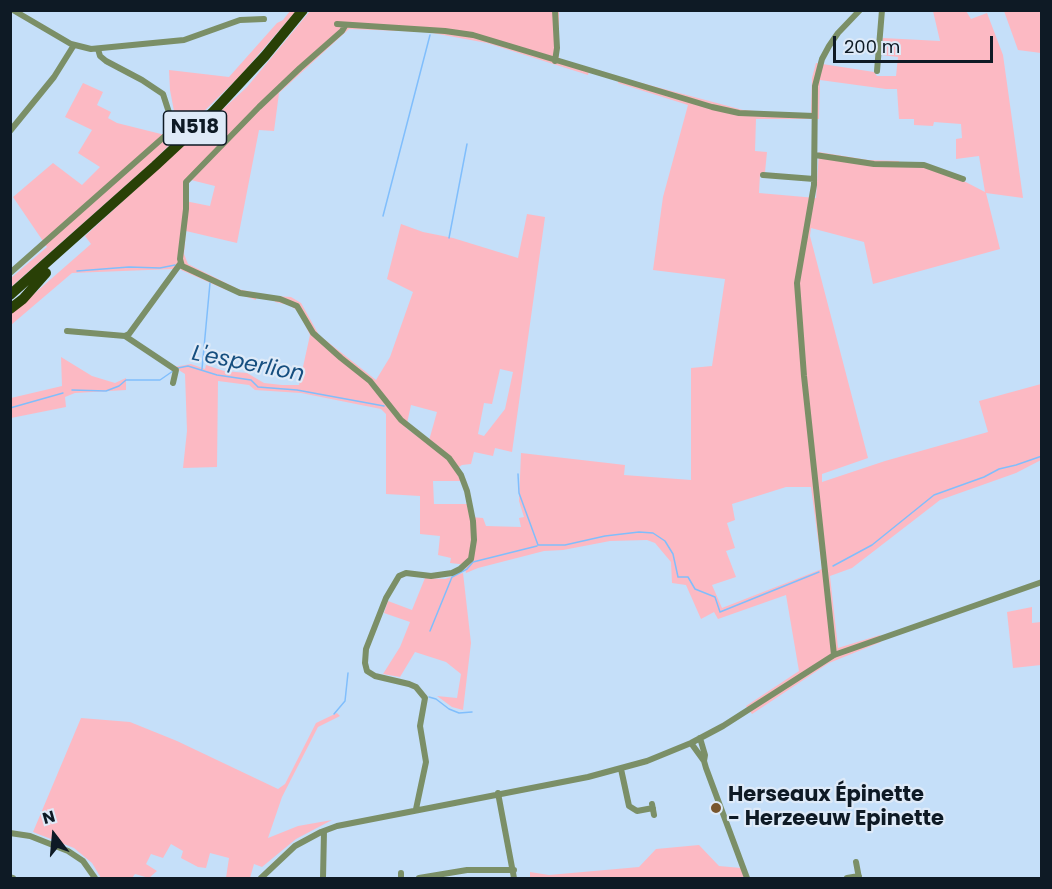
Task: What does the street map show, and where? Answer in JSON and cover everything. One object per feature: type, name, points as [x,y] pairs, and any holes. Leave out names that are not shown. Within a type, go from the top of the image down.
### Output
[{"type":"highway","name":"N518","points":[[10,295],[213,112],[265,56],[303,10]]},
{"type":"highway","name":"N518","points":[[10,309],[23,299],[77,236]]},
{"type":"street","points":[[13,10],[85,49],[184,40],[240,20],[262,19],[259,11]]},
{"type":"street","points":[[555,10],[557,48],[555,61]]},
{"type":"street","points":[[834,655],[797,303],[797,283],[814,178],[814,86],[822,59],[838,33],[860,10]]},
{"type":"street","points":[[877,71],[882,10]]},
{"type":"street","points":[[337,24],[426,29],[473,35],[555,61],[739,113],[814,116]]},
{"type":"street","points":[[125,336],[129,334],[180,264],[186,182],[259,107],[342,32],[345,26]]},
{"type":"street","points":[[10,131],[54,77],[74,45]]},
{"type":"street","points":[[10,273],[174,128],[163,94],[142,80],[106,62],[100,56],[98,49]]},
{"type":"street","points":[[815,155],[874,164],[924,165],[963,179]]},
{"type":"street","points":[[763,175],[814,178]]},
{"type":"street","points":[[180,264],[240,293],[280,299],[297,306],[318,338],[374,385],[405,425],[458,468],[467,491],[473,521],[474,540],[471,559],[452,573],[431,576],[406,573],[399,576],[386,598],[366,649],[367,671],[375,676],[409,684],[421,692],[424,698],[420,726],[426,762],[416,809]]},
{"type":"street","points":[[67,331],[125,336],[176,370],[173,383]]},
{"type":"street","points":[[261,879],[295,846],[337,826],[621,769],[647,761],[691,743],[750,710],[834,655],[1041,582]]},
{"type":"street","points":[[700,738],[705,755],[704,761]]},
{"type":"street","points":[[691,743],[704,761],[747,879]]},
{"type":"street","points":[[621,769],[629,806],[636,811],[653,809]]},
{"type":"street","points":[[498,793],[514,879]]},
{"type":"street","points":[[323,879],[324,831]]},
{"type":"street","points":[[10,833],[30,836],[68,851],[83,861],[95,879]]},
{"type":"street","points":[[847,879],[859,877],[856,862]]},
{"type":"street","points":[[419,879],[467,870],[513,870]]},
{"type":"shaded area","points":[[290,11],[296,11],[239,77],[151,163],[11,287],[11,278],[47,247],[13,197],[53,163],[82,185],[100,167],[78,153],[92,130],[65,117],[83,83],[103,92],[97,105],[111,112],[108,118],[117,123],[169,136],[177,127],[169,70],[229,77]]},
{"type":"shaded area","points":[[310,11],[559,11],[559,59],[590,68],[588,75],[487,43],[427,32],[349,29],[279,93],[274,131],[259,130],[237,243],[186,231],[184,254],[188,264],[238,289],[256,293],[256,300],[181,270],[177,263],[173,269],[72,273],[11,325],[11,314],[91,244],[85,236],[247,87]],"holes":[[[191,180],[215,186],[210,206],[185,201],[183,182]]]},
{"type":"shaded area","points":[[933,11],[966,11],[971,19],[987,13],[1003,55],[1023,198],[986,193],[1000,249],[873,284],[864,242],[811,228],[810,236],[868,458],[822,474],[822,482],[885,461],[988,432],[979,401],[1041,384],[1041,460],[1016,473],[940,500],[852,568],[830,576],[838,648],[880,635],[881,642],[829,663],[752,714],[746,706],[799,671],[786,595],[718,619],[714,612],[701,619],[686,585],[672,583],[671,562],[655,543],[647,540],[610,541],[563,550],[544,551],[466,573],[465,569],[468,565],[450,563],[451,558],[438,555],[440,536],[420,534],[420,496],[386,494],[386,414],[381,409],[301,393],[255,390],[249,385],[218,381],[217,467],[183,468],[187,431],[185,374],[174,367],[191,364],[205,369],[206,365],[224,371],[247,373],[264,383],[299,385],[310,335],[298,311],[289,305],[275,302],[275,296],[291,297],[301,303],[319,335],[376,380],[390,357],[413,292],[387,279],[401,224],[518,258],[527,214],[545,217],[512,452],[495,448],[493,456],[474,452],[471,464],[462,465],[455,470],[461,481],[433,481],[434,504],[467,504],[470,517],[483,518],[486,526],[521,527],[519,518],[524,517],[519,501],[521,453],[625,465],[624,475],[691,480],[691,368],[712,366],[725,279],[653,270],[663,197],[688,105],[618,83],[619,77],[743,110],[811,113],[812,78],[816,63],[874,72],[877,76],[896,76],[898,57],[882,55],[883,38],[940,41]],"holes":[[[820,80],[897,89],[899,119],[914,119],[914,125],[933,126],[934,122],[961,124],[962,138],[956,139],[956,159],[979,156],[985,192],[956,177],[925,166],[899,165],[899,161],[868,160],[819,152],[816,198],[759,193],[760,174],[765,172],[767,152],[755,151],[756,119],[819,119]],[[500,369],[513,372],[505,409],[484,436],[478,434],[484,403],[492,404]],[[411,405],[437,412],[428,444],[406,428]],[[786,487],[811,487],[822,569],[722,608],[712,585],[736,577],[726,551],[735,548],[727,523],[735,520],[732,504]]]},
{"type":"shaded area","points":[[1004,11],[1041,11],[1041,53],[1018,50]]},
{"type":"shaded area","points":[[61,357],[92,376],[115,383],[126,378],[126,390],[75,393],[65,397],[66,407],[11,418],[11,398],[62,386]]},
{"type":"shaded area","points":[[463,573],[471,643],[463,710],[452,707],[437,696],[457,698],[461,674],[446,662],[415,652],[400,677],[383,674],[400,647],[410,622],[384,613],[388,601],[412,610],[425,578],[445,579]]},
{"type":"shaded area","points":[[1032,607],[1032,623],[1041,622],[1041,665],[1013,668],[1007,612]]},
{"type":"shaded area","points":[[337,713],[340,716],[318,727],[282,797],[268,838],[298,826],[332,820],[296,839],[262,867],[254,864],[250,878],[226,878],[229,858],[210,853],[206,868],[198,867],[181,858],[183,851],[171,844],[163,858],[151,854],[146,864],[157,871],[149,878],[135,874],[132,878],[101,878],[92,863],[74,848],[33,832],[81,718],[130,722],[177,741],[278,789],[285,784],[316,723]]},
{"type":"shaded area","points":[[699,845],[719,866],[741,868],[744,878],[530,878],[530,872],[549,875],[639,867],[656,849]]},
{"type":"waterway","points":[[383,216],[430,35]]},
{"type":"waterway","points":[[449,238],[467,144]]},
{"type":"waterway","points":[[77,271],[129,267],[160,268],[175,265]]},
{"type":"waterway","points":[[202,369],[210,283]]},
{"type":"waterway","name":"L'esperlion","points":[[178,368],[188,366],[217,375],[251,380],[258,387],[297,390],[384,406]]},
{"type":"waterway","name":"L'esperlion","points":[[72,390],[106,391],[119,386],[126,380],[160,380],[173,371]]},
{"type":"waterway","name":"L'esperlion","points":[[10,408],[63,393]]},
{"type":"waterway","name":"L'esperlion","points":[[833,566],[872,545],[934,495],[984,477],[999,469],[1042,456]]},
{"type":"waterway","name":"L'esperlion","points":[[518,474],[519,493],[538,545],[565,545],[605,536],[639,532],[653,533],[665,541],[673,554],[678,577],[688,577],[695,589],[715,597],[720,612],[819,572]]},
{"type":"waterway","points":[[430,631],[452,577],[467,569],[473,562],[537,546]]},
{"type":"waterway","points":[[334,714],[345,701],[348,673]]},
{"type":"waterway","points":[[429,697],[459,713],[472,712]]},
{"type":"place","name":"Herseaux Épinette - Herzeeuw Epinette","points":[[716,808]]}]
